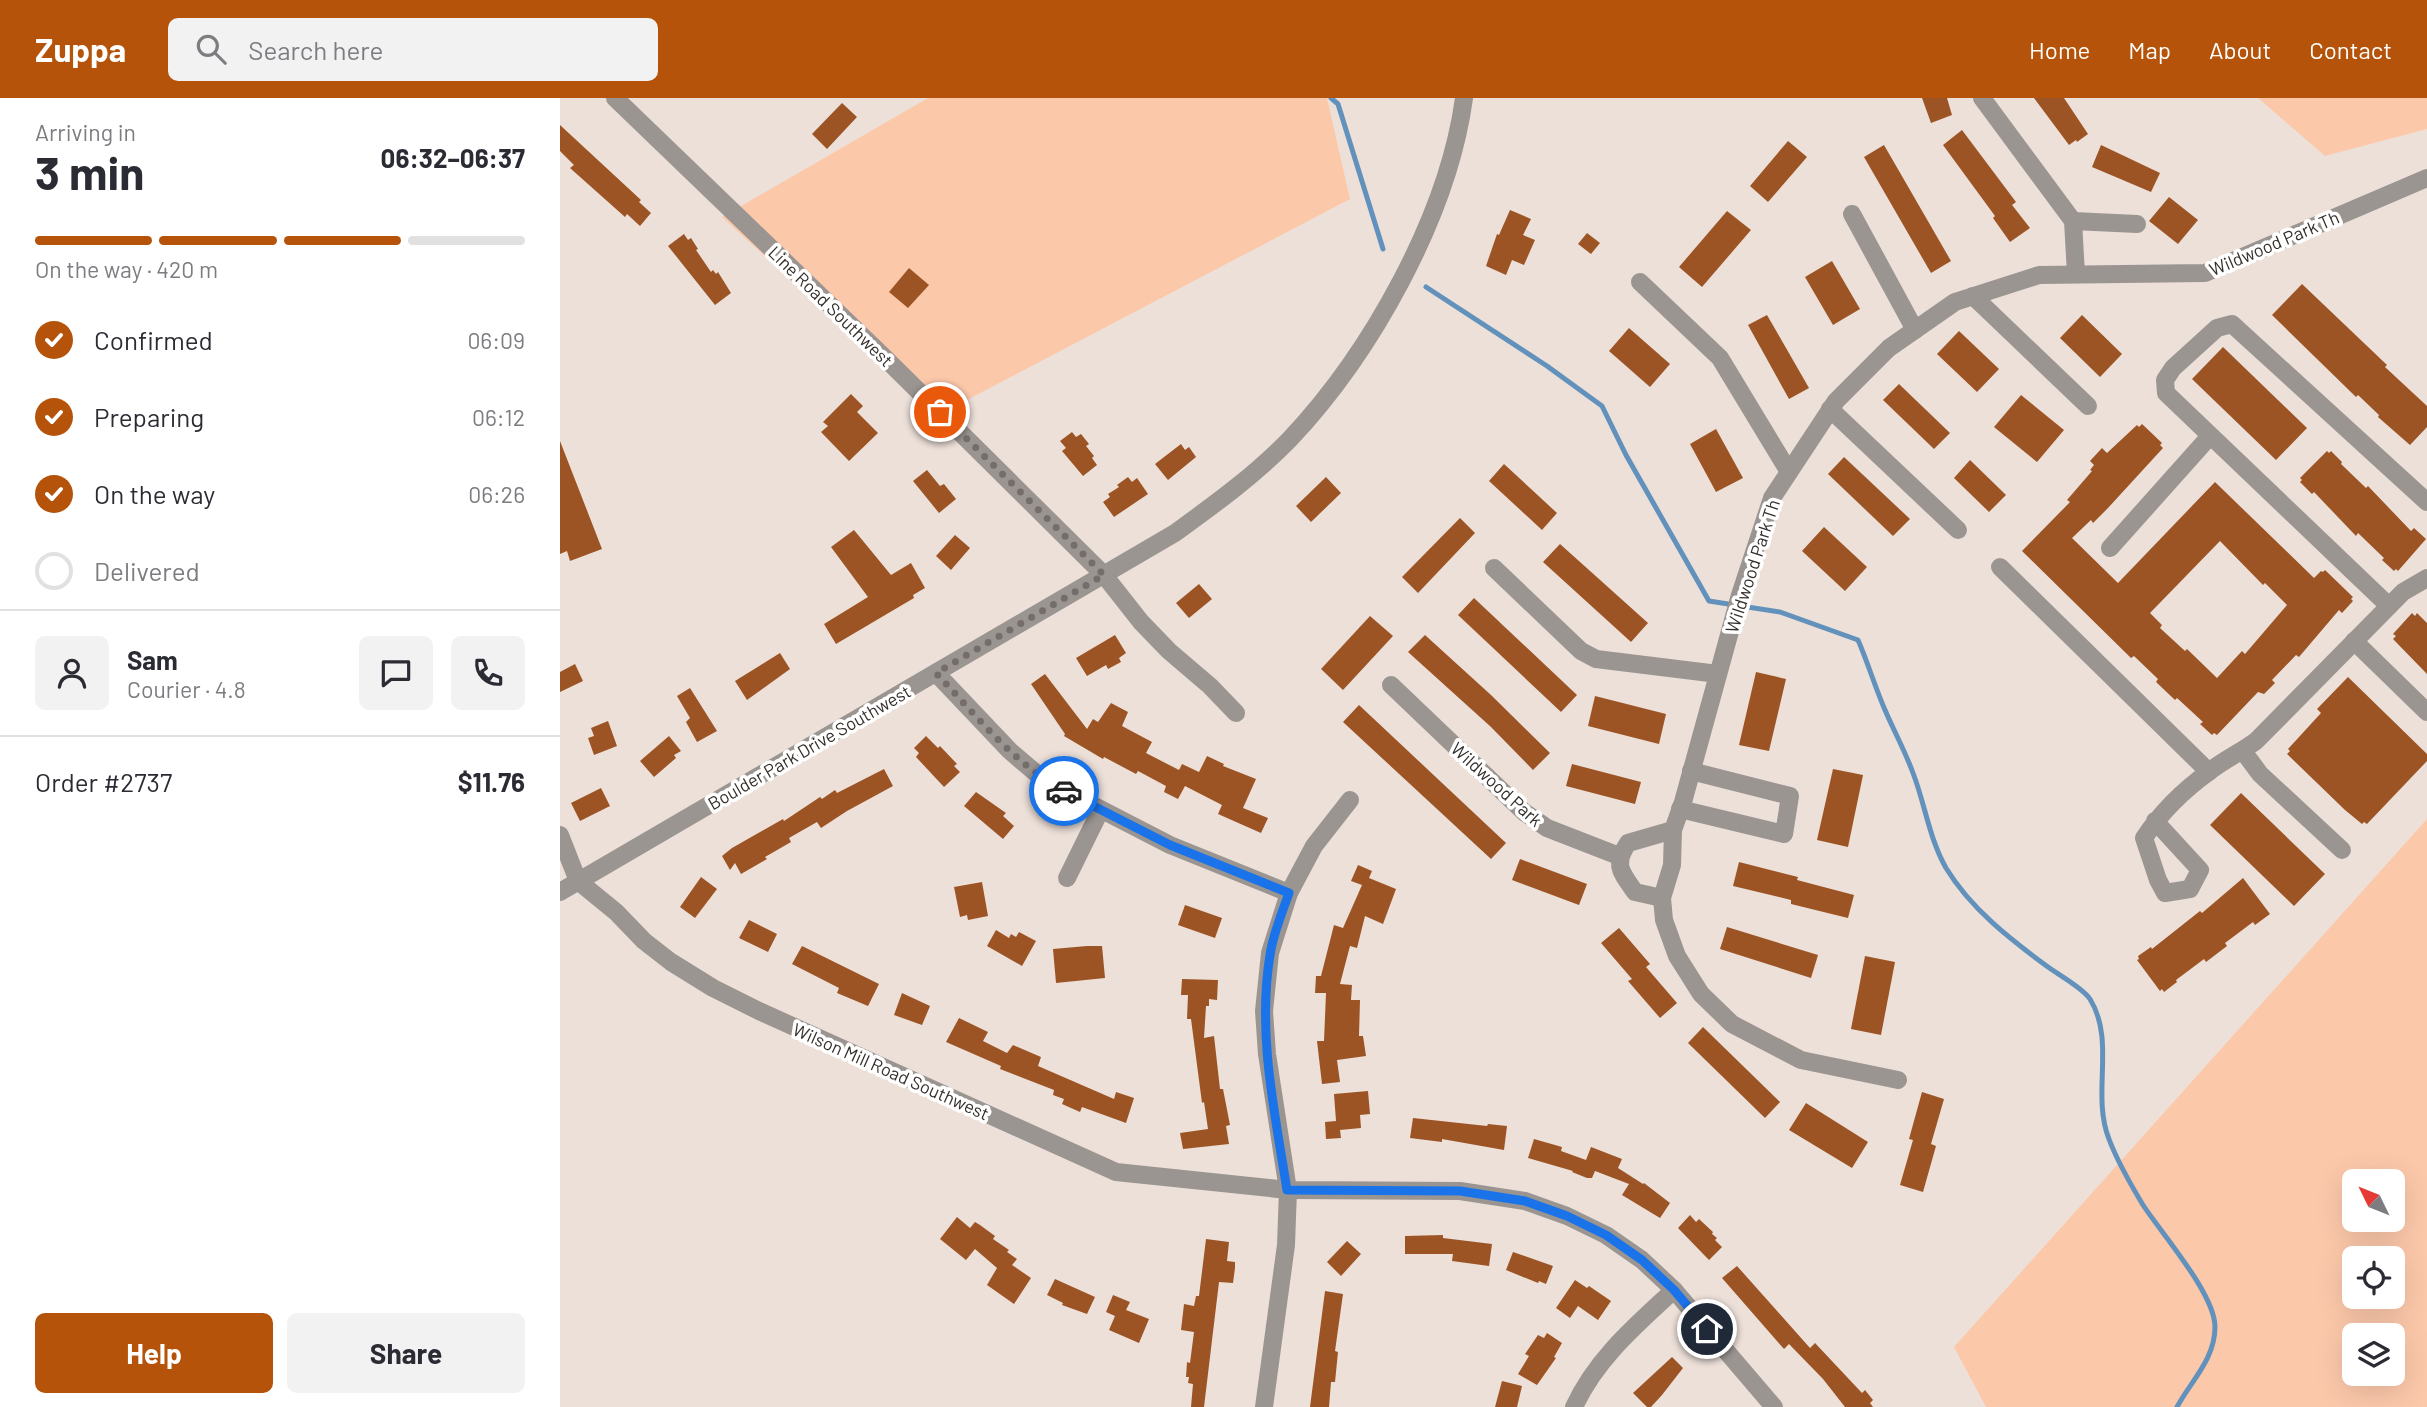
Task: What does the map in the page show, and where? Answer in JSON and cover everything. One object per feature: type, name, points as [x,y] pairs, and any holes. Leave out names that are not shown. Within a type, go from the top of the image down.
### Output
[{"type":"street","name":"Line Road Southwest","points":[[615,98],[885,358],[1104,575],[1150,632],[1236,713]]},
{"type":"street","name":"Boulder Park Drive Southwest","points":[[560,892],[1175,533],[1237,488],[1289,439],[1336,384],[1380,318],[1422,236],[1448,169],[1464,98]]},
{"type":"street","points":[[1982,98],[2073,221],[2076,274]]},
{"type":"street","name":"Wildwood Park Th","points":[[1898,1080],[1801,1060],[1732,1024],[1701,994],[1677,956],[1664,920],[1662,898],[1672,865],[1673,831],[1740,596],[1772,498],[1836,401],[1889,348],[1955,302],[2039,275],[2205,273],[2427,178]]},
{"type":"street","points":[[1852,214],[1915,330]]},
{"type":"street","points":[[2073,221],[2137,224]]},
{"type":"street","points":[[1640,282],[1720,358],[1789,471]]},
{"type":"street","points":[[1973,296],[2088,406]]},
{"type":"street","points":[[2389,606],[2166,393],[2165,380],[2173,368],[2217,328],[2232,324],[2427,502]]},
{"type":"street","points":[[1830,409],[1958,530]]},
{"type":"street","points":[[2110,548],[2210,436]]},
{"type":"street","points":[[2000,567],[2209,772]]},
{"type":"street","points":[[1494,568],[1581,651],[1596,659],[1718,674]]},
{"type":"street","points":[[2155,821],[2186,790],[2256,741],[2403,592],[2426,579]]},
{"type":"street","points":[[2354,641],[2427,712]]},
{"type":"street","points":[[936,673],[1010,751],[1044,780],[1170,845],[1289,893]]},
{"type":"street","name":"Wildwood Park","points":[[1391,685],[1524,812],[1547,828],[1619,856]]},
{"type":"street","points":[[2243,751],[2260,774],[2342,850]]},
{"type":"street","points":[[1680,809],[1784,834],[1790,796],[1691,771]]},
{"type":"street","points":[[1264,1407],[1286,1245],[1287,1190],[1267,1054],[1264,1012],[1270,953],[1289,893],[1314,846],[1350,800]]},
{"type":"street","points":[[1067,878],[1100,811]]},
{"type":"street","points":[[1662,898],[1635,892],[1620,870],[1619,856],[1628,843],[1673,831]]},
{"type":"street","name":"Wilson Mill Road Southwest","points":[[560,835],[578,881],[616,912],[644,941],[671,962],[713,988],[759,1012],[1116,1172],[1287,1190],[1460,1191],[1525,1201],[1567,1216],[1606,1235],[1642,1260],[1674,1290],[1774,1407]]},
{"type":"street","points":[[1574,1407],[1603,1360],[1626,1334],[1674,1290]]},
{"type":"shaded area","points":[[928,98],[1327,98],[1350,199],[963,402],[931,409],[722,217]]},
{"type":"shaded area","points":[[2258,98],[2427,98],[2427,129],[2325,156]]},
{"type":"shaded area","points":[[2427,819],[2427,1407],[1986,1407],[1954,1347]]},
{"type":"building","points":[[1922,98],[1947,98],[1952,115],[1931,123]]},
{"type":"building","points":[[2034,98],[2064,98],[2088,134],[2069,145]]},
{"type":"building","points":[[842,103],[857,117],[827,149],[812,134]]},
{"type":"building","points":[[560,125],[641,200],[639,202],[651,213],[640,226],[627,214],[625,217],[570,168],[574,165],[560,151]]},
{"type":"building","points":[[1962,130],[2016,202],[2012,205],[2030,228],[2010,242],[1993,218],[1995,216],[1943,145]]},
{"type":"building","points":[[1788,141],[1807,157],[1768,202],[1750,186]]},
{"type":"building","points":[[1884,145],[1951,261],[1931,273],[1864,157]]},
{"type":"building","points":[[2101,145],[2160,173],[2151,192],[2092,167]]},
{"type":"building","points":[[2169,197],[2198,220],[2178,244],[2149,221]]},
{"type":"building","points":[[1510,210],[1531,219],[1523,235],[1535,240],[1524,265],[1512,260],[1506,275],[1486,266],[1497,234],[1499,235]]},
{"type":"building","points":[[1727,211],[1751,230],[1702,287],[1679,267]]},
{"type":"building","points":[[1587,233],[1600,243],[1591,254],[1578,244]]},
{"type":"building","points":[[684,234],[688,240],[691,238],[711,272],[718,272],[731,293],[715,305],[668,246]]},
{"type":"building","points":[[1832,261],[1860,309],[1833,325],[1805,277]]},
{"type":"building","points":[[909,268],[929,285],[908,308],[889,292]]},
{"type":"building","points":[[2302,284],[2427,406],[2427,427],[2410,445],[2272,315]]},
{"type":"building","points":[[1767,315],[1809,388],[1789,399],[1748,325]]},
{"type":"building","points":[[2082,315],[2122,354],[2100,377],[2060,338]]},
{"type":"building","points":[[1629,328],[1670,364],[1650,387],[1609,351]]},
{"type":"building","points":[[1959,331],[1999,369],[1977,392],[1937,354]]},
{"type":"building","points":[[2223,347],[2307,428],[2276,460],[2192,379]]},
{"type":"building","points":[[1899,384],[1950,433],[1934,449],[1883,400]]},
{"type":"building","points":[[851,394],[863,406],[857,412],[878,433],[849,461],[821,432],[828,426],[823,422]]},
{"type":"building","points":[[2021,395],[2064,430],[2037,462],[1994,427]]},
{"type":"building","points":[[2142,424],[2162,443],[2160,445],[2163,448],[2093,523],[2091,520],[2072,538],[2118,583],[2215,482],[2314,578],[2325,570],[2353,597],[2353,601],[2342,613],[2339,610],[2299,657],[2296,655],[2272,680],[2275,683],[2264,694],[2258,692],[2217,735],[2212,735],[2200,724],[2203,722],[2177,698],[2175,700],[2156,682],[2158,679],[2134,656],[2131,658],[2022,551],[2070,502],[2067,500],[2092,471],[2090,470],[2094,465],[2090,461],[2102,448],[2107,453],[2137,425],[2139,427]],"holes":[[[2220,541],[2263,585],[2265,583],[2287,605],[2245,654],[2242,651],[2217,678],[2160,628],[2162,625],[2150,613]]]},
{"type":"building","points":[[1716,429],[1743,478],[1716,492],[1690,444]]},
{"type":"building","points":[[1072,432],[1076,437],[1081,434],[1089,444],[1086,446],[1097,465],[1083,476],[1062,451],[1066,448],[1060,441]]},
{"type":"building","points":[[560,441],[602,549],[570,561],[567,551],[560,554]]},
{"type":"building","points":[[1181,444],[1185,450],[1189,447],[1196,457],[1168,480],[1155,464]]},
{"type":"building","points":[[2327,451],[2331,451],[2366,488],[2368,486],[2411,531],[2414,528],[2426,539],[2398,571],[2394,571],[2358,533],[2356,536],[2314,492],[2312,494],[2300,482],[2300,478]]},
{"type":"building","points":[[1844,457],[1910,519],[1893,536],[1828,474]]},
{"type":"building","points":[[1970,460],[2006,495],[1989,512],[1954,478]]},
{"type":"building","points":[[1504,464],[1557,513],[1542,530],[1489,481]]},
{"type":"building","points":[[927,470],[940,486],[944,484],[956,499],[939,513],[913,481]]},
{"type":"building","points":[[1128,477],[1132,482],[1137,478],[1148,494],[1114,517],[1103,502],[1110,497],[1108,494],[1119,487],[1117,485]]},
{"type":"building","points":[[1326,477],[1341,493],[1311,522],[1296,506]]},
{"type":"building","points":[[1460,518],[1475,533],[1418,593],[1402,577]]},
{"type":"building","points":[[1824,527],[1867,567],[1845,591],[1802,551]]},
{"type":"building","points":[[854,530],[891,575],[911,563],[925,588],[913,595],[914,598],[836,644],[824,624],[868,597],[831,547]]},
{"type":"building","points":[[955,535],[970,548],[951,570],[936,556]]},
{"type":"building","points":[[1560,544],[1648,623],[1631,642],[1543,562]]},
{"type":"building","points":[[1199,584],[1212,599],[1189,618],[1176,603]]},
{"type":"building","points":[[1474,598],[1577,695],[1561,712],[1458,615]]},
{"type":"building","points":[[2412,613],[2415,616],[2417,613],[2427,623],[2427,674],[2393,639],[2396,636],[2393,634]]},
{"type":"building","points":[[1370,616],[1393,636],[1343,690],[1321,669]]},
{"type":"building","points":[[1115,635],[1126,653],[1119,658],[1121,662],[1108,669],[1106,665],[1087,676],[1076,658]]},
{"type":"building","points":[[1425,635],[1550,753],[1533,770],[1491,727],[1408,652]]},
{"type":"building","points":[[780,653],[790,669],[747,700],[735,681]]},
{"type":"building","points":[[575,664],[583,681],[560,692],[560,672]]},
{"type":"building","points":[[1756,672],[1786,679],[1769,751],[1739,745]]},
{"type":"building","points":[[1045,674],[1087,729],[1093,719],[1098,722],[1111,703],[1128,712],[1122,726],[1152,742],[1146,753],[1179,770],[1182,764],[1199,772],[1207,756],[1224,764],[1223,766],[1256,779],[1243,808],[1268,818],[1261,833],[1218,814],[1222,805],[1185,786],[1178,799],[1164,792],[1166,786],[1138,771],[1136,774],[1104,757],[1103,759],[1064,736],[1031,684]]},
{"type":"building","points":[[2348,677],[2427,754],[2427,761],[2367,824],[2362,824],[2345,810],[2287,754],[2290,751],[2288,749],[2321,713],[2317,709]]},
{"type":"building","points":[[690,688],[717,731],[697,742],[686,722],[690,718],[677,696]]},
{"type":"building","points":[[1595,696],[1666,714],[1659,744],[1588,726]]},
{"type":"building","points":[[1359,705],[1506,843],[1491,859],[1343,722]]},
{"type":"building","points":[[608,721],[617,746],[594,755],[588,738],[594,736],[591,728]]},
{"type":"building","points":[[669,736],[681,751],[654,777],[640,761]]},
{"type":"building","points":[[926,736],[957,764],[954,766],[960,772],[944,787],[916,757],[919,753],[914,748]]},
{"type":"building","points":[[1572,764],[1641,782],[1635,804],[1566,786]]},
{"type":"building","points":[[884,769],[893,786],[821,828],[817,822],[789,838],[791,842],[741,874],[735,863],[730,870],[722,856],[732,848],[783,819],[784,821],[820,797],[822,799],[835,790],[837,793]]},
{"type":"building","points":[[1833,769],[1863,775],[1848,847],[1817,840]]},
{"type":"building","points":[[601,788],[610,806],[580,821],[571,803]]},
{"type":"building","points":[[976,792],[1006,813],[1003,816],[1014,826],[1003,839],[964,806]]},
{"type":"building","points":[[2241,793],[2325,874],[2294,906],[2210,825]]},
{"type":"building","points":[[1520,859],[1587,884],[1579,905],[1512,880]]},
{"type":"building","points":[[1739,862],[1854,895],[1848,918],[1733,886]]},
{"type":"building","points":[[1358,865],[1372,871],[1369,878],[1396,889],[1383,924],[1365,916],[1357,948],[1350,946],[1340,984],[1352,985],[1351,1000],[1360,1000],[1359,1036],[1363,1036],[1366,1056],[1337,1060],[1340,1082],[1322,1084],[1317,1041],[1324,1041],[1326,993],[1315,993],[1316,976],[1321,976],[1334,925],[1343,928],[1362,885],[1351,881]]},
{"type":"building","points":[[701,877],[717,889],[695,918],[680,907]]},
{"type":"building","points":[[2243,878],[2270,914],[2255,925],[2253,922],[2225,943],[2227,946],[2206,962],[2204,959],[2164,992],[2162,989],[2160,991],[2137,960],[2138,956],[2151,947],[2152,949],[2200,911],[2202,913]]},
{"type":"building","points":[[982,882],[988,916],[968,920],[967,915],[960,917],[954,887]]},
{"type":"building","points":[[1185,905],[1222,918],[1215,938],[1178,925]]},
{"type":"building","points":[[749,920],[777,934],[768,952],[739,938]]},
{"type":"building","points":[[1727,927],[1818,955],[1811,978],[1720,949]]},
{"type":"building","points":[[1619,928],[1650,964],[1646,967],[1677,1003],[1660,1018],[1628,981],[1632,979],[1601,943]]},
{"type":"building","points":[[996,930],[1009,938],[1011,934],[1016,937],[1019,932],[1036,941],[1022,966],[987,946]]},
{"type":"building","points":[[802,946],[879,984],[868,1006],[837,993],[839,988],[792,964]]},
{"type":"building","points":[[1102,946],[1105,978],[1056,983],[1053,949]]},
{"type":"building","points":[[1865,956],[1895,962],[1881,1035],[1851,1029]]},
{"type":"building","points":[[1182,979],[1218,980],[1217,1000],[1209,999],[1209,1006],[1206,1006],[1204,1038],[1214,1036],[1220,1089],[1223,1089],[1230,1125],[1226,1126],[1229,1144],[1183,1149],[1180,1133],[1208,1129],[1191,1019],[1187,1019],[1188,995],[1181,995]]},
{"type":"building","points":[[902,993],[930,1006],[922,1025],[894,1015]]},
{"type":"building","points":[[959,1018],[988,1032],[983,1041],[1007,1053],[1013,1045],[1041,1057],[1038,1066],[1114,1099],[1116,1092],[1134,1098],[1126,1123],[1082,1107],[1080,1112],[1062,1104],[1064,1099],[1053,1095],[1054,1090],[1000,1069],[1001,1066],[946,1042]]},
{"type":"building","points":[[1703,1027],[1780,1102],[1765,1118],[1688,1043]]},
{"type":"building","points":[[1368,1091],[1370,1114],[1360,1115],[1361,1128],[1340,1130],[1341,1138],[1326,1139],[1325,1122],[1336,1121],[1334,1094]]},
{"type":"building","points":[[1922,1092],[1944,1099],[1931,1144],[1936,1146],[1923,1192],[1900,1185],[1913,1140],[1909,1139]]},
{"type":"building","points":[[1806,1103],[1868,1142],[1852,1168],[1789,1130]]},
{"type":"building","points":[[1413,1118],[1507,1126],[1504,1150],[1442,1139],[1442,1142],[1410,1138]]},
{"type":"building","points":[[1534,1139],[1562,1147],[1561,1151],[1586,1160],[1591,1147],[1622,1159],[1618,1168],[1670,1203],[1660,1218],[1622,1195],[1629,1184],[1595,1171],[1592,1178],[1587,1178],[1573,1171],[1528,1158]]},
{"type":"building","points":[[1690,1215],[1696,1222],[1699,1219],[1713,1232],[1717,1238],[1715,1240],[1722,1247],[1709,1260],[1678,1228]]},
{"type":"building","points":[[957,1217],[970,1228],[975,1222],[995,1236],[993,1239],[1017,1259],[1012,1265],[1031,1278],[1014,1304],[987,1285],[997,1268],[975,1249],[966,1260],[940,1239]]},
{"type":"building","points":[[1443,1235],[1443,1238],[1492,1244],[1489,1266],[1452,1261],[1453,1254],[1405,1254],[1405,1236]]},
{"type":"building","points":[[1206,1239],[1229,1242],[1227,1261],[1235,1262],[1235,1268],[1233,1283],[1219,1282],[1204,1407],[1191,1407],[1193,1384],[1188,1383],[1189,1377],[1186,1377],[1194,1332],[1181,1330],[1184,1304],[1194,1306],[1196,1296],[1199,1296]]},
{"type":"building","points":[[1347,1241],[1361,1254],[1341,1276],[1327,1262]]},
{"type":"building","points":[[1513,1252],[1553,1266],[1546,1284],[1506,1270]]},
{"type":"building","points":[[1737,1266],[1810,1348],[1815,1343],[1862,1393],[1865,1390],[1873,1400],[1870,1403],[1873,1407],[1845,1407],[1823,1379],[1789,1344],[1784,1349],[1722,1278]]},
{"type":"building","points":[[1055,1279],[1095,1297],[1087,1314],[1062,1305],[1063,1303],[1047,1295]]},
{"type":"building","points":[[1575,1280],[1611,1301],[1598,1320],[1578,1306],[1570,1318],[1556,1308]]},
{"type":"building","points":[[1325,1291],[1343,1294],[1335,1351],[1338,1352],[1335,1382],[1331,1382],[1329,1407],[1310,1407]]},
{"type":"building","points":[[1113,1295],[1130,1302],[1126,1310],[1149,1319],[1139,1343],[1109,1330],[1115,1316],[1106,1312]]},
{"type":"building","points":[[1547,1333],[1562,1343],[1554,1357],[1556,1358],[1537,1385],[1518,1374],[1529,1356],[1525,1354],[1538,1335],[1544,1338]]},
{"type":"building","points":[[1672,1357],[1683,1368],[1651,1407],[1647,1407],[1633,1393]]},
{"type":"building","points":[[1502,1381],[1522,1386],[1517,1407],[1495,1407]]},
{"type":"waterway","points":[[1331,98],[1338,104],[1383,249]]},
{"type":"waterway","points":[[1426,287],[1547,366],[1602,406],[1626,455],[1709,601],[1780,612],[1858,640],[1881,701],[1910,765],[1935,845],[1946,868],[1979,910],[2048,967],[2077,986],[2090,999],[2098,1015],[2103,1050],[2102,1104],[2109,1139],[2138,1197],[2186,1264],[2213,1313],[2214,1339],[2207,1360],[2177,1407]]},
{"type":"way so far","points":[[940,412],[1104,575],[936,673],[1010,751],[1044,780],[1064,791]]},
{"type":"route","points":[[1064,791],[1170,845],[1289,893],[1270,953],[1264,1012],[1267,1054],[1287,1190],[1460,1191],[1525,1201],[1567,1216],[1606,1235],[1642,1260],[1674,1290],[1707,1329]]}]
